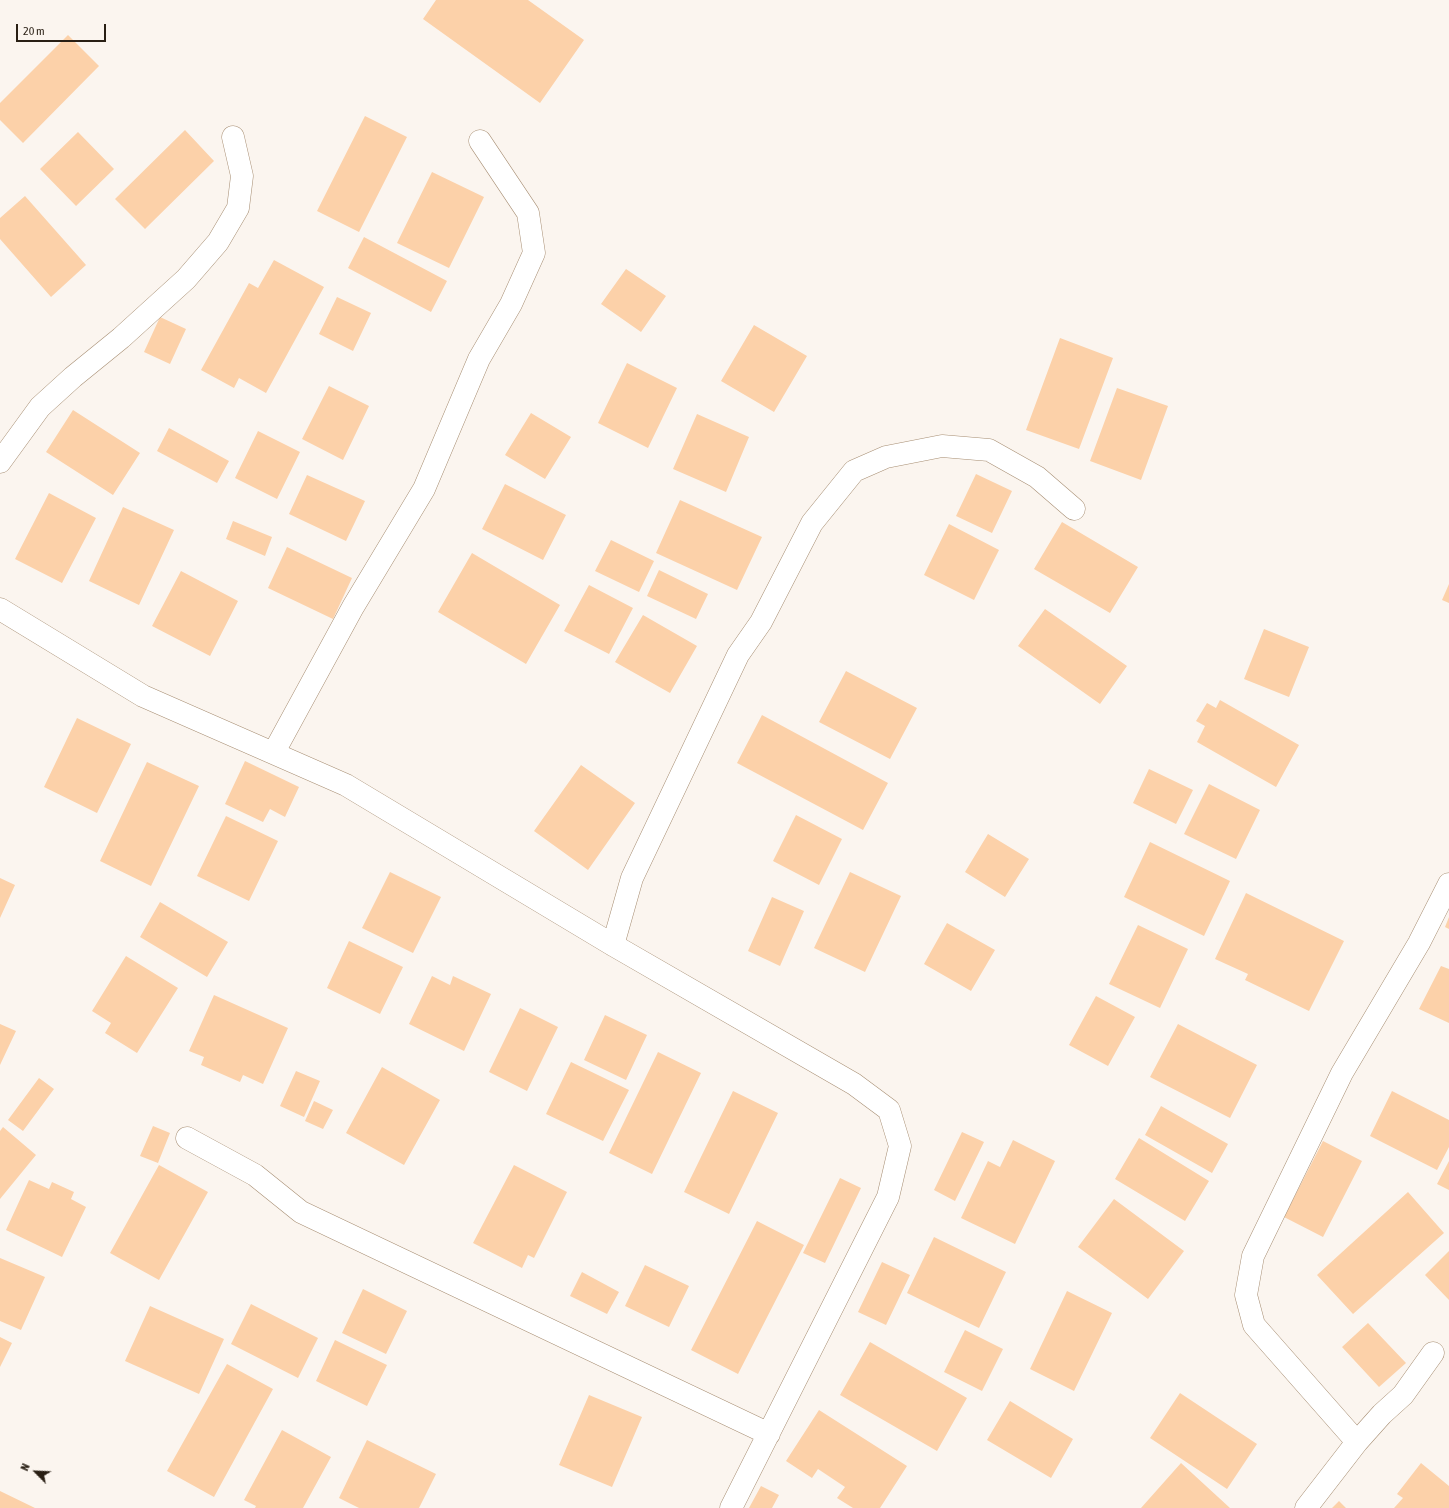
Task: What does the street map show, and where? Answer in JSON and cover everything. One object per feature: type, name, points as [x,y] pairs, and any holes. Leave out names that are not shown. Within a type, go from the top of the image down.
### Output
[{"type":"street","points":[[0,462],[40,407],[73,377],[121,338],[186,279],[218,242],[238,208],[242,176],[233,137]]},
{"type":"street","points":[[274,752],[353,607],[424,489],[479,359],[512,304],[534,253],[528,213],[480,141]]},
{"type":"street","points":[[613,945],[632,878],[738,655],[761,622],[812,523],[854,471],[886,457],[942,446],[989,450],[1037,477],[1074,509]]},
{"type":"street","points":[[0,609],[143,696],[274,752],[346,785],[613,945],[854,1084],[888,1110],[900,1146],[888,1197],[731,1508]]},
{"type":"street","points":[[1358,1442],[1254,1325],[1246,1295],[1253,1256],[1339,1080],[1419,943],[1449,884]]},
{"type":"street","points":[[187,1138],[255,1175],[301,1212],[769,1434]]},
{"type":"street","points":[[1306,1508],[1382,1414],[1403,1395],[1433,1353]]},
{"type":"building","points":[[436,0],[528,0],[584,40],[540,103],[423,19]]},
{"type":"building","points":[[68,35],[99,66],[23,143],[0,120],[0,103]]},
{"type":"building","points":[[365,116],[407,137],[359,232],[317,211]]},
{"type":"building","points":[[185,130],[214,161],[145,229],[115,199]]},
{"type":"building","points":[[78,132],[114,169],[76,206],[40,169]]},
{"type":"building","points":[[432,172],[484,197],[449,268],[397,243]]},
{"type":"building","points":[[25,196],[86,265],[51,297],[0,239],[0,218]]},
{"type":"building","points":[[364,237],[447,281],[431,312],[348,268]]},
{"type":"building","points":[[274,260],[324,287],[266,393],[239,378],[234,388],[201,370],[249,283],[258,288]]},
{"type":"building","points":[[626,269],[666,296],[641,332],[601,304]]},
{"type":"building","points":[[337,297],[371,313],[353,351],[319,334]]},
{"type":"building","points":[[160,317],[186,329],[170,364],[144,352]]},
{"type":"building","points":[[754,325],[807,356],[774,412],[721,381]]},
{"type":"building","points":[[1060,338],[1113,358],[1079,449],[1026,430]]},
{"type":"building","points":[[627,363],[677,388],[648,448],[598,423]]},
{"type":"building","points":[[329,386],[369,406],[343,460],[302,439]]},
{"type":"building","points":[[1117,388],[1168,406],[1141,480],[1090,461]]},
{"type":"building","points":[[73,410],[140,453],[113,495],[46,452]]},
{"type":"building","points":[[531,413],[571,437],[545,479],[505,455]]},
{"type":"building","points":[[697,414],[749,437],[726,492],[673,469]]},
{"type":"building","points":[[169,428],[229,461],[217,483],[157,451]]},
{"type":"building","points":[[258,431],[300,452],[277,499],[235,478]]},
{"type":"building","points":[[976,474],[1012,491],[992,533],[956,516]]},
{"type":"building","points":[[307,475],[365,501],[346,541],[289,514]]},
{"type":"building","points":[[505,484],[566,515],[543,560],[482,529]]},
{"type":"building","points":[[49,493],[96,518],[62,583],[15,559]]},
{"type":"building","points":[[680,500],[762,537],[737,590],[656,553]]},
{"type":"building","points":[[123,507],[174,530],[139,605],[89,581]]},
{"type":"building","points":[[233,521],[272,537],[265,556],[226,539]]},
{"type":"building","points":[[1062,522],[1138,567],[1110,613],[1034,569]]},
{"type":"building","points":[[949,524],[999,550],[974,600],[924,575]]},
{"type":"building","points":[[611,540],[654,561],[639,592],[595,571]]},
{"type":"building","points":[[287,547],[352,578],[333,619],[268,588]]},
{"type":"building","points":[[472,553],[560,605],[526,664],[438,612]]},
{"type":"building","points":[[659,570],[708,594],[696,619],[647,596]]},
{"type":"building","points":[[181,571],[238,601],[210,656],[152,626]]},
{"type":"building","points":[[1449,584],[1449,603],[1442,600]]},
{"type":"building","points":[[589,585],[633,608],[609,654],[564,631]]},
{"type":"building","points":[[1045,609],[1127,666],[1100,704],[1018,646]]},
{"type":"building","points":[[643,615],[697,646],[670,693],[615,662]]},
{"type":"building","points":[[1264,629],[1309,647],[1289,697],[1244,679]]},
{"type":"building","points":[[846,671],[917,708],[890,759],[819,722]]},
{"type":"building","points":[[1220,700],[1299,745],[1276,787],[1197,742],[1205,726],[1196,721],[1207,703],[1216,708]]},
{"type":"building","points":[[762,715],[888,783],[863,830],[737,763]]},
{"type":"building","points":[[77,718],[131,744],[97,813],[44,787]]},
{"type":"building","points":[[245,761],[299,787],[285,817],[270,809],[263,822],[225,804]]},
{"type":"building","points":[[147,762],[199,786],[151,886],[100,861]]},
{"type":"building","points":[[581,765],[635,803],[588,870],[534,831]]},
{"type":"building","points":[[1149,769],[1193,790],[1176,824],[1133,803]]},
{"type":"building","points":[[1209,784],[1260,810],[1236,859],[1184,834]]},
{"type":"building","points":[[796,815],[842,839],[819,885],[773,861]]},
{"type":"building","points":[[226,816],[278,841],[249,901],[197,876]]},
{"type":"building","points":[[988,834],[1029,859],[1005,897],[965,872]]},
{"type":"building","points":[[1150,842],[1230,881],[1204,936],[1124,897]]},
{"type":"building","points":[[390,872],[441,897],[413,953],[362,928]]},
{"type":"building","points":[[850,872],[901,896],[865,972],[814,948]]},
{"type":"building","points":[[0,878],[15,885],[0,918]]},
{"type":"building","points":[[1246,893],[1344,941],[1309,1011],[1245,980],[1248,974],[1215,959]]},
{"type":"building","points":[[772,897],[804,911],[780,966],[748,951]]},
{"type":"building","points":[[160,902],[228,942],[207,977],[140,937]]},
{"type":"building","points":[[1449,917],[1449,929],[1445,927]]},
{"type":"building","points":[[947,923],[995,950],[971,991],[924,964]]},
{"type":"building","points":[[1138,925],[1188,949],[1160,1008],[1109,984]]},
{"type":"building","points":[[349,941],[403,967],[380,1014],[327,988]]},
{"type":"building","points":[[126,956],[178,988],[137,1053],[105,1033],[111,1023],[92,1011]]},
{"type":"building","points":[[1441,966],[1449,969],[1449,1023],[1419,1009]]},
{"type":"building","points":[[432,976],[450,985],[453,976],[491,994],[464,1051],[409,1024]]},
{"type":"building","points":[[214,995],[288,1028],[263,1084],[243,1075],[240,1082],[201,1065],[204,1057],[189,1051]]},
{"type":"building","points":[[1096,996],[1135,1017],[1108,1066],[1069,1045]]},
{"type":"building","points":[[520,1008],[558,1027],[527,1091],[489,1072]]},
{"type":"building","points":[[605,1015],[647,1035],[626,1080],[584,1060]]},
{"type":"building","points":[[0,1024],[16,1031],[0,1065]]},
{"type":"building","points":[[1178,1024],[1257,1065],[1230,1118],[1150,1077]]},
{"type":"building","points":[[658,1052],[701,1073],[652,1174],[609,1153]]},
{"type":"building","points":[[571,1062],[629,1090],[603,1141],[546,1114]]},
{"type":"building","points":[[382,1067],[440,1100],[404,1165],[346,1133]]},
{"type":"building","points":[[296,1071],[320,1081],[304,1117],[280,1106]]},
{"type":"building","points":[[39,1078],[54,1089],[23,1131],[8,1120]]},
{"type":"building","points":[[733,1091],[778,1113],[729,1214],[684,1192]]},
{"type":"building","points":[[1392,1091],[1449,1120],[1449,1147],[1437,1170],[1370,1136]]},
{"type":"building","points":[[314,1101],[333,1110],[323,1129],[305,1121]]},
{"type":"building","points":[[1161,1106],[1228,1144],[1212,1173],[1145,1135]]},
{"type":"building","points":[[153,1126],[170,1133],[158,1163],[140,1156]]},
{"type":"building","points":[[3,1127],[36,1155],[0,1199],[0,1131]]},
{"type":"building","points":[[962,1132],[984,1142],[955,1201],[934,1190]]},
{"type":"building","points":[[1139,1138],[1209,1181],[1185,1221],[1115,1179]]},
{"type":"building","points":[[1013,1140],[1055,1161],[1015,1244],[961,1218],[988,1161],[1000,1167]]},
{"type":"building","points":[[1323,1141],[1362,1161],[1323,1237],[1284,1217]]},
{"type":"building","points":[[1449,1161],[1449,1190],[1437,1184]]},
{"type":"building","points":[[159,1165],[208,1192],[159,1280],[110,1253]]},
{"type":"building","points":[[514,1165],[567,1192],[534,1258],[528,1255],[522,1268],[473,1243]]},
{"type":"building","points":[[840,1178],[861,1188],[825,1263],[803,1253]]},
{"type":"building","points":[[29,1180],[49,1189],[52,1182],[74,1192],[71,1199],[86,1207],[62,1257],[6,1230]]},
{"type":"building","points":[[1408,1192],[1444,1233],[1353,1314],[1317,1275]]},
{"type":"building","points":[[1114,1199],[1184,1251],[1148,1299],[1078,1247]]},
{"type":"building","points":[[757,1221],[804,1245],[738,1374],[691,1350]]},
{"type":"building","points":[[934,1237],[1006,1272],[979,1328],[907,1293]]},
{"type":"building","points":[[1449,1251],[1449,1300],[1425,1275]]},
{"type":"building","points":[[0,1258],[45,1277],[21,1330],[0,1321]]},
{"type":"building","points":[[882,1262],[910,1275],[886,1325],[858,1312]]},
{"type":"building","points":[[645,1265],[689,1286],[669,1327],[625,1306]]},
{"type":"building","points":[[582,1272],[619,1292],[607,1314],[570,1296]]},
{"type":"building","points":[[363,1289],[407,1311],[386,1354],[342,1333]]},
{"type":"building","points":[[1067,1291],[1112,1313],[1074,1391],[1030,1369]]},
{"type":"building","points":[[251,1304],[318,1338],[298,1378],[231,1344]]},
{"type":"building","points":[[150,1306],[224,1339],[199,1394],[125,1361]]},
{"type":"building","points":[[1368,1323],[1406,1363],[1379,1387],[1342,1347]]},
{"type":"building","points":[[965,1330],[1003,1349],[982,1391],[944,1372]]},
{"type":"building","points":[[0,1337],[12,1343],[0,1367]]},
{"type":"building","points":[[335,1340],[387,1365],[367,1406],[316,1381]]},
{"type":"building","points":[[870,1342],[967,1398],[937,1451],[840,1395]]},
{"type":"building","points":[[227,1364],[273,1389],[214,1497],[167,1471]]},
{"type":"building","points":[[1180,1393],[1257,1444],[1227,1489],[1150,1438]]},
{"type":"building","points":[[589,1395],[642,1417],[612,1487],[559,1465]]},
{"type":"building","points":[[1010,1401],[1073,1439],[1051,1478],[987,1440]]},
{"type":"building","points":[[819,1410],[907,1466],[880,1508],[853,1508],[837,1498],[845,1487],[818,1469],[812,1478],[786,1461]]},
{"type":"building","points":[[282,1430],[331,1457],[303,1508],[255,1508],[256,1506],[244,1500]]},
{"type":"building","points":[[367,1440],[436,1474],[419,1508],[359,1508],[339,1498]]},
{"type":"building","points":[[1181,1463],[1230,1508],[1141,1508]]},
{"type":"building","points":[[1421,1463],[1449,1486],[1449,1508],[1394,1508],[1403,1498],[1397,1494]]},
{"type":"building","points":[[761,1486],[779,1495],[772,1508],[749,1508]]},
{"type":"building","points":[[0,1491],[35,1508],[0,1508]]},
{"type":"building","points":[[1339,1501],[1346,1508],[1332,1508]]}]
